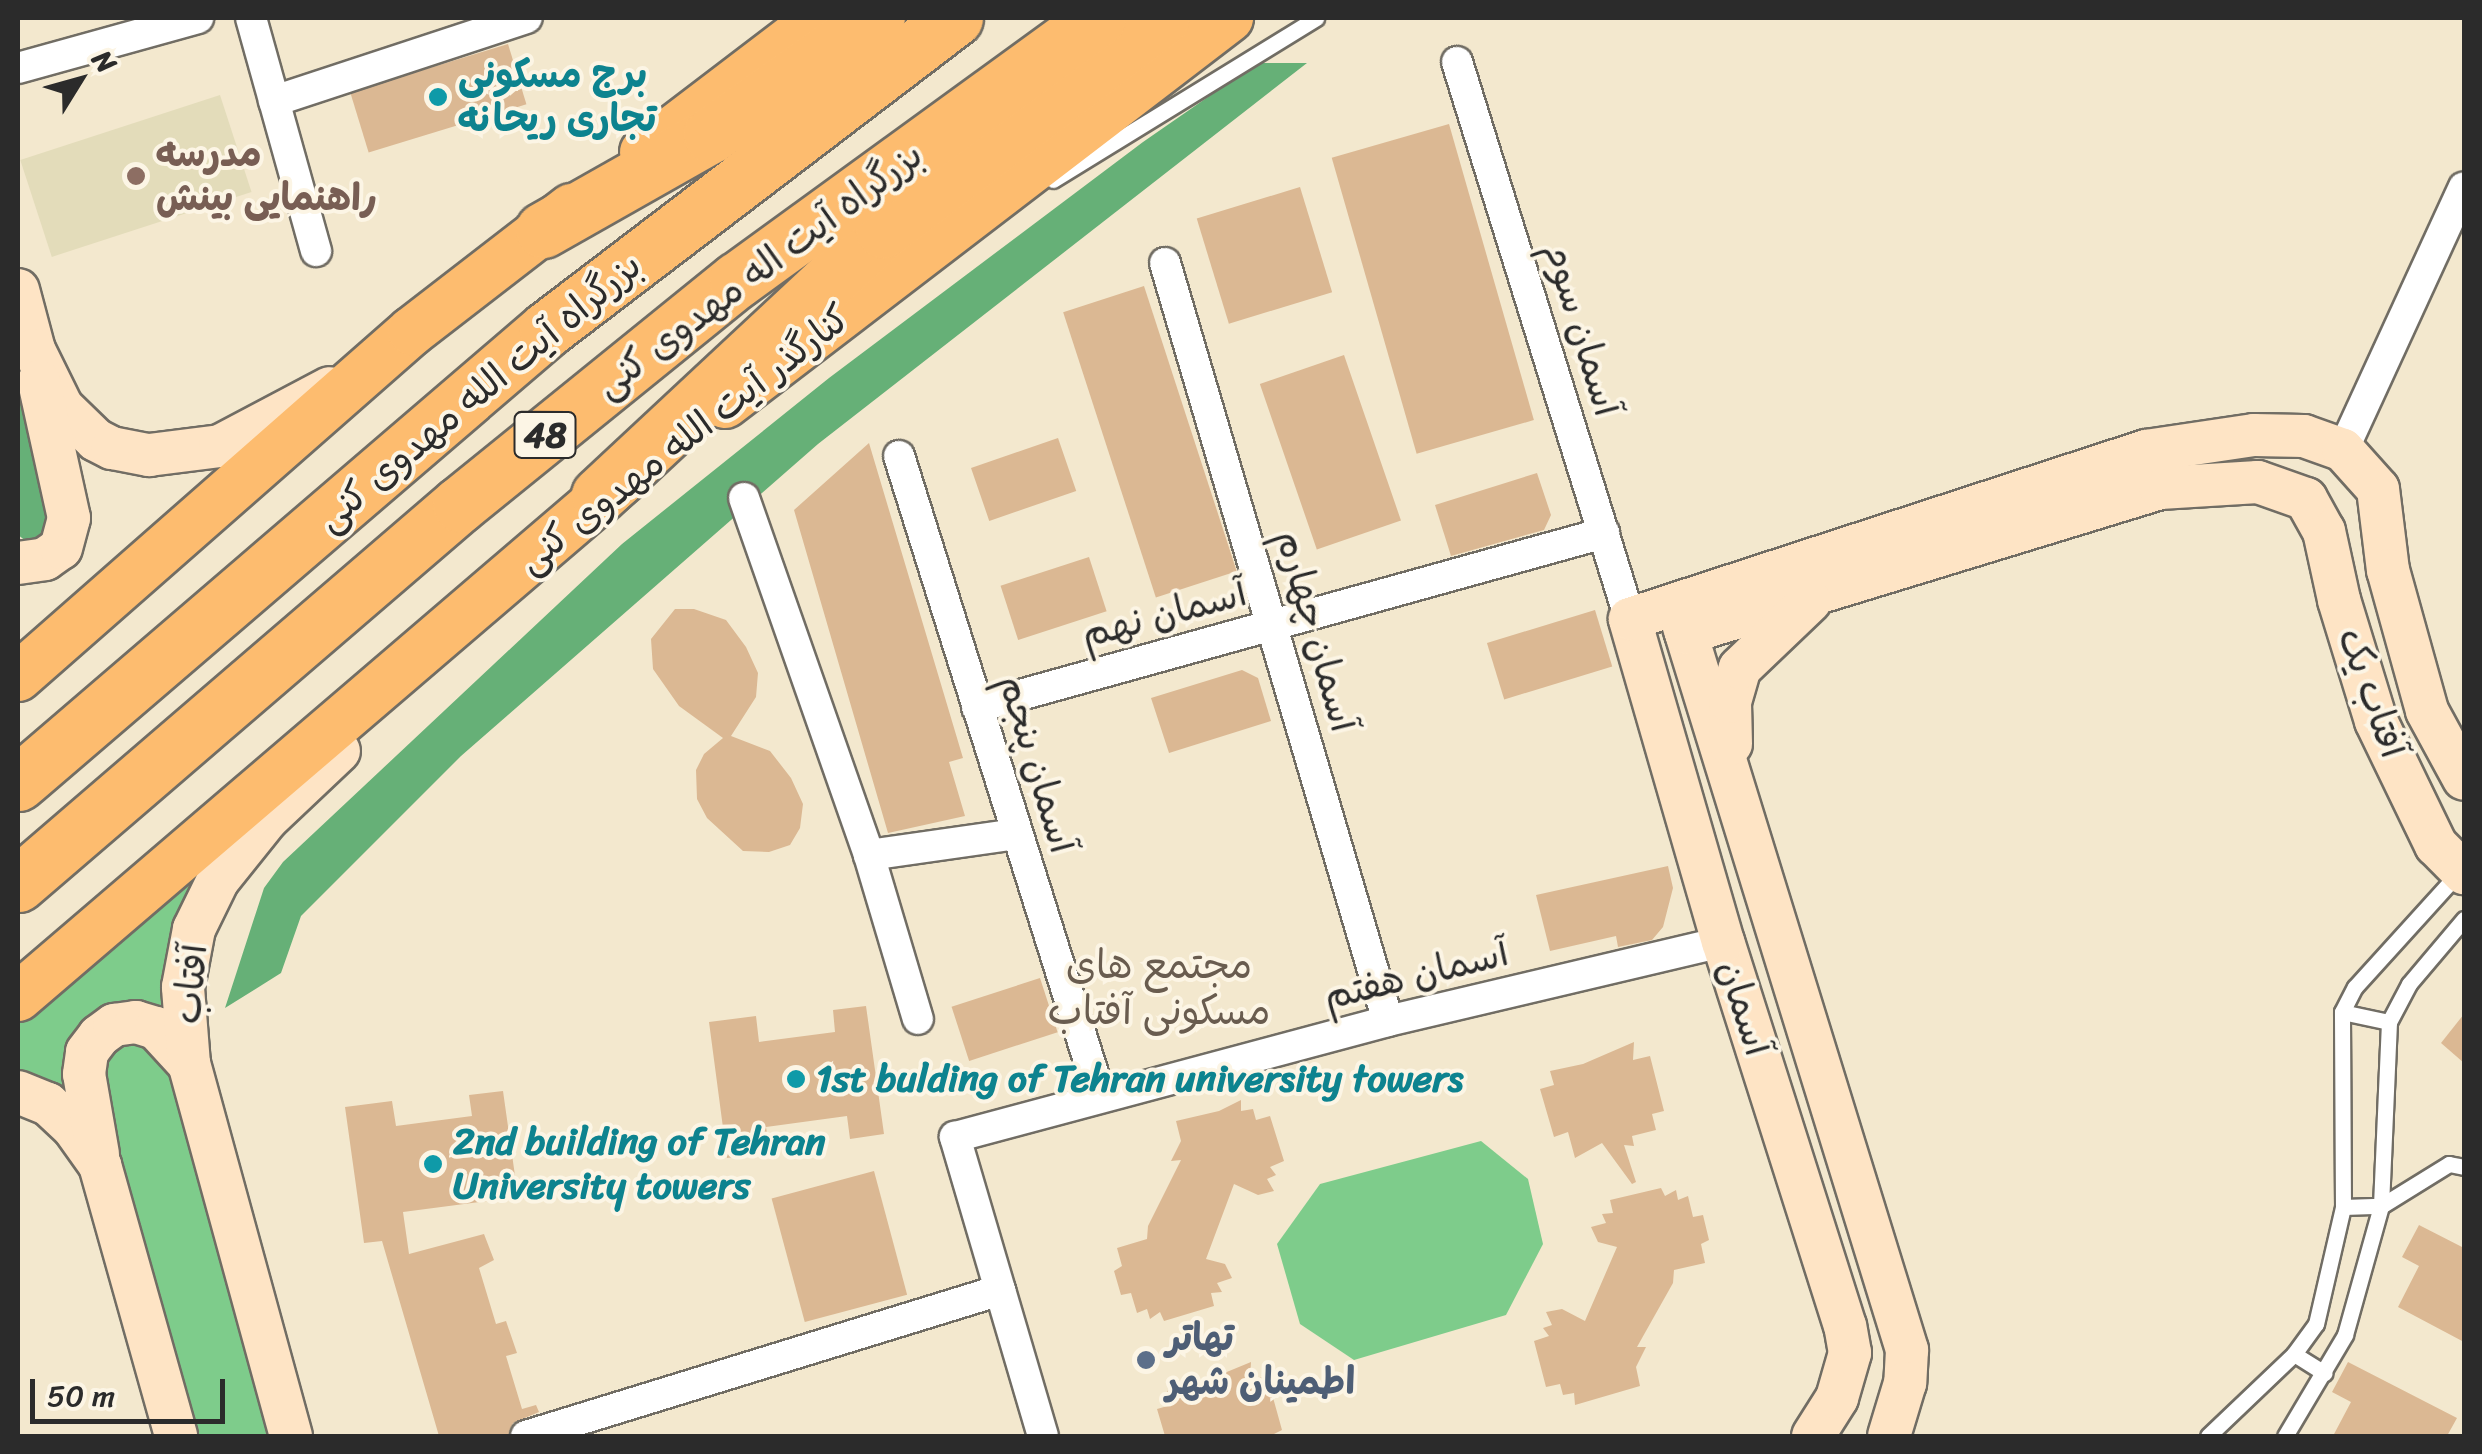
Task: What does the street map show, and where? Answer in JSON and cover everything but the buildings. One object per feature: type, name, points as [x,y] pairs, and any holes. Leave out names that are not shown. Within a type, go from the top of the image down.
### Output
[{"type":"highway","points":[[543,230],[711,135],[877,18]]},
{"type":"highway","name":"بزرگراه آیت الله مهدوی کنی","points":[[18,783],[547,329],[954,18]]},
{"type":"highway","name":"بزرگراه آیت اله مهدوی کنی","points":[[18,884],[460,504],[737,280],[1098,18]]},
{"type":"highway","points":[[599,495],[883,230],[1161,18]]},
{"type":"main road","points":[[18,677],[412,331],[820,18]]},
{"type":"main road","name":"کنارگذر آیت الله مهدوی کنی","points":[[18,997],[599,495],[783,362],[1229,18]]},
{"type":"street","points":[[20,70],[198,18]]},
{"type":"street","points":[[251,18],[316,251]]},
{"type":"street","points":[[274,100],[527,18]]},
{"type":"street","name":"آسمان سوم","points":[[1457,62],[1630,619]]},
{"type":"street","points":[[1630,619],[1682,619],[1820,592],[2160,488],[2258,482],[2306,499],[2343,450],[2464,187]]},
{"type":"street","name":"آسمان چهارم","points":[[1166,264],[1388,1022]]},
{"type":"street","points":[[18,290],[70,518],[60,548],[44,559],[18,562]]},
{"type":"street","points":[[34,350],[62,407],[76,423],[112,448],[150,455],[220,446],[325,391],[412,331]]},
{"type":"street","points":[[1682,619],[2146,451],[2254,435],[2304,436],[2343,450]]},
{"type":"street","name":"آفتاب یک","points":[[2343,450],[2378,488],[2388,570],[2428,711],[2464,779]]},
{"type":"street","name":"آسمان پنجم","points":[[899,456],[1100,1096]]},
{"type":"street","points":[[744,498],[868,855],[918,1019]]},
{"type":"street","name":"آفتاب یک","points":[[2306,499],[2324,531],[2339,600],[2376,721],[2436,845],[2463,872]]},
{"type":"street","name":"آسمان نهم","points":[[976,707],[1604,534]]},
{"type":"street","points":[[1731,780],[1730,702],[1740,668],[1820,592]]},
{"type":"street","name":"آفتاب","points":[[291,1436],[189,1064],[183,1015],[187,956],[194,929],[218,880],[267,819],[409,684],[460,618]]},
{"type":"street","name":"آسمان","points":[[1630,619],[1724,942],[1848,1339],[1850,1353],[1837,1398],[1812,1436]]},
{"type":"street","name":"آسمان","points":[[1682,619],[1907,1350],[1905,1383],[1889,1436]]},
{"type":"street","points":[[868,855],[1016,834]]},
{"type":"street","name":"آسمان هفتم","points":[[1000,1290],[954,1137],[1388,1022],[1724,942]]},
{"type":"street","points":[[176,1436],[100,1165],[84,1074],[87,1052],[114,1025],[146,1025],[170,1041],[189,1064]]},
{"type":"street","points":[[18,1092],[48,1104],[73,1127],[100,1165]]},
{"type":"street","points":[[526,1436],[1000,1290],[1043,1436]]},
{"type":"lane","points":[[1034,192],[1316,18]]},
{"type":"lane","points":[[955,226],[1001,212],[1018,202]]},
{"type":"lane","points":[[2208,1436],[2294,1354],[2316,1324],[2342,1206],[2342,1012],[2356,987],[2463,872]]},
{"type":"lane","points":[[2284,1436],[2345,1336],[2380,1206],[2388,1022],[2409,984],[2464,918]]},
{"type":"lane","points":[[2342,1012],[2388,1022]]},
{"type":"lane","points":[[2342,1206],[2380,1206],[2449,1164],[2464,1167]]},
{"type":"lane","points":[[2294,1354],[2325,1374]]},
{"type":"shaded area","name":"مدرسه راهنمایی بینش","points":[[220,95],[252,192],[52,257],[20,160]]},
{"type":"green space","points":[[1257,63],[1307,63],[818,444],[461,756],[301,916],[281,973],[225,1008],[264,888],[283,862],[622,544],[829,378],[1143,142]]},
{"type":"green space","points":[[18,355],[57,522],[48,535],[26,541],[18,535]]},
{"type":"green space","points":[[286,789],[171,1023],[116,1008],[92,1142],[18,1080],[18,1020]]},
{"type":"green space","points":[[114,1041],[161,1045],[282,1436],[189,1436],[96,1067]]},
{"type":"green space","points":[[1481,1141],[1528,1179],[1543,1244],[1506,1315],[1354,1360],[1300,1324],[1277,1244],[1320,1184]]},
{"type":"place","name":"برج مسکونی تجاری ریحانه","points":[[438,97]]},
{"type":"place","name":"مدرسه راهنمایی بینش","points":[[136,176]]},
{"type":"place","name":"1st bulding of Tehran university towers","points":[[796,1079]]},
{"type":"place","name":"2nd building of Tehran University towers","points":[[433,1164]]},
{"type":"place","name":"تهاتر اطمینان شهر","points":[[1146,1360]]},
{"type":"district","name":"مجتمع های مسکونی آفتاب","points":[[1159,988]]}]
